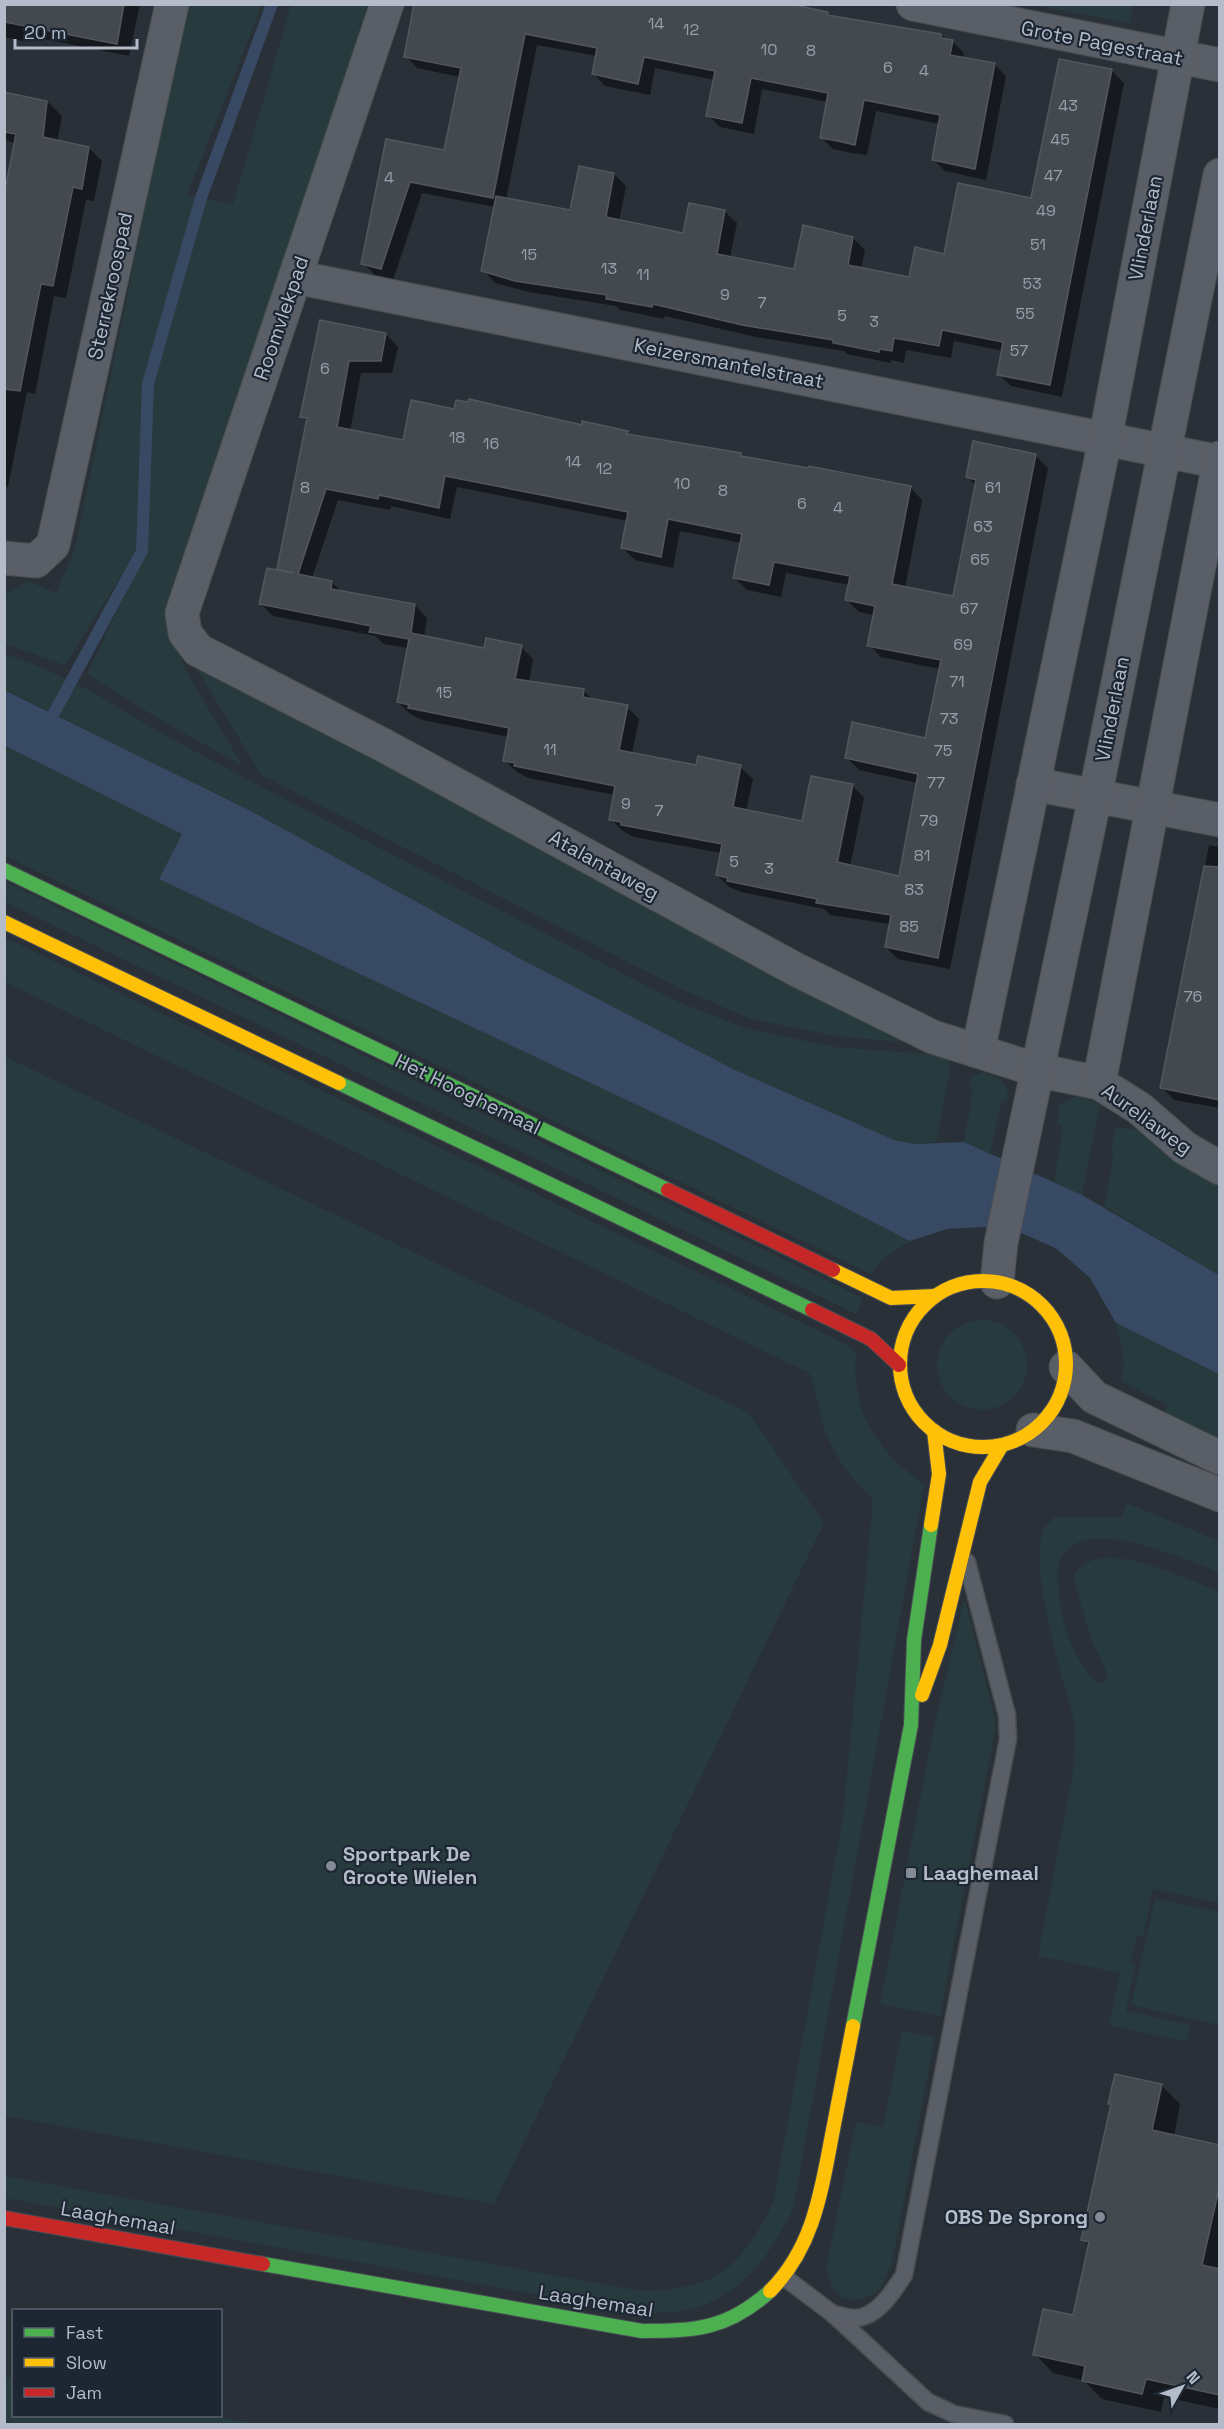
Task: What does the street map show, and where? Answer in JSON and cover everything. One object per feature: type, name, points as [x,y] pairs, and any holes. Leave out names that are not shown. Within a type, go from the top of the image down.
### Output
[{"type":"street","name":"Sterrekroospad","points":[[20,560],[53,545],[172,4]]},
{"type":"street","name":"Roomvlekpad","points":[[184,633],[182,613],[387,4]]},
{"type":"street","name":"Grote Pagestraat","points":[[913,4],[1220,65]]},
{"type":"street","name":"Vlinderlaan","points":[[978,1051],[1105,441],[1188,4]]},
{"type":"street","name":"Vlinderlaan","points":[[997,1282],[1001,1243],[1095,797],[1220,175]]},
{"type":"street","name":"Keizersmantelstraat","points":[[295,277],[920,401],[1105,441],[1219,461]]},
{"type":"street","points":[[1099,1083],[1150,807],[1219,461]]},
{"type":"street","name":"Atalantaweg","points":[[184,633],[198,650],[385,746],[797,970],[933,1037],[1037,1070]]},
{"type":"street","points":[[1033,784],[1220,820]]},
{"type":"street","name":"Het Hooghemaal","points":[[4,870],[891,1298],[935,1296]]},
{"type":"street","points":[[4,922],[871,1339],[900,1365]]},
{"type":"street","name":"Aureliaweg","points":[[1037,1070],[1099,1083],[1139,1108],[1185,1148],[1220,1168]]},
{"type":"street","points":[[997,1282],[1019,1290],[1039,1303],[1054,1321],[1063,1343],[1066,1367],[1062,1391],[1050,1413],[1033,1430],[1002,1445],[966,1446],[934,1431],[909,1402],[902,1384],[900,1365],[902,1345],[908,1326],[935,1296],[965,1283],[997,1282]]},
{"type":"street","points":[[1066,1367],[1094,1397],[1220,1458]]},
{"type":"street","points":[[1033,1430],[1073,1436],[1220,1495]]},
{"type":"street","name":"Laaghemaal","points":[[4,2218],[642,2331],[691,2331],[728,2320],[755,2304],[784,2277],[804,2245],[818,2206],[911,1725],[914,1640],[939,1474],[934,1431]]},
{"type":"street","name":"Laaghemaal","points":[[911,1725],[940,1645],[981,1482],[1002,1445]]},
{"type":"lane","points":[[833,2314],[858,2318],[875,2310],[892,2293],[904,2275],[1008,1739],[1007,1715],[963,1551]]},
{"type":"lane","points":[[784,2277],[833,2314],[928,2402],[954,2414],[1005,2424]]},
{"type":"green space","points":[[187,5],[262,5],[187,195],[198,197],[142,402],[138,549],[65,665],[5,644],[4,595],[28,581],[56,593],[75,549]]},
{"type":"green space","points":[[291,5],[374,5],[167,612],[167,629],[190,678],[243,766],[159,719],[87,674],[145,552],[148,402],[204,199],[233,204]]},
{"type":"green space","points":[[1032,5],[1133,5],[1130,23]]},
{"type":"green space","points":[[5,654],[36,665],[89,690],[152,728],[256,784],[676,1001],[748,1029],[835,1047],[939,1055],[948,1060],[950,1071],[936,1142],[915,1144],[894,1140],[733,1069],[519,958],[251,811],[5,690]]},
{"type":"green space","points":[[198,665],[913,1043],[836,1036],[751,1019],[681,989],[261,775],[200,674]]},
{"type":"green space","points":[[4,746],[182,834],[160,879],[724,1146],[910,1241],[884,1258],[871,1274],[5,856]]},
{"type":"green space","points":[[4,881],[863,1298],[856,1314],[5,902]]},
{"type":"green space","points":[[4,937],[846,1344],[856,1353],[858,1395],[870,1428],[893,1457],[924,1485],[793,2209],[763,2259],[751,2273],[723,2296],[680,2311],[639,2313],[5,2198],[5,2176],[641,2291],[689,2286],[723,2271],[749,2245],[773,2203],[843,1817],[873,1500],[847,1471],[831,1445],[809,1373],[5,982]]},
{"type":"green space","name":"Sportpark De Groote Wielen","points":[[4,1056],[749,1413],[824,1523],[494,2204],[5,2116]]},
{"type":"green space","points":[[982,1072],[1002,1082],[1008,1095],[1007,1102],[1002,1101],[990,1153],[964,1142],[973,1090],[968,1089],[972,1077]]},
{"type":"green space","points":[[1077,1096],[1100,1105],[1082,1195],[1054,1182],[1063,1126],[1057,1124],[1059,1106]]},
{"type":"green space","points":[[1116,1127],[1145,1131],[1219,1177],[1219,1275],[1104,1206],[1114,1155],[1110,1154]]},
{"type":"green space","points":[[982,1320],[999,1323],[1014,1333],[1024,1348],[1027,1365],[1024,1382],[1014,1397],[999,1407],[982,1410],[965,1407],[950,1397],[940,1382],[937,1365],[940,1348],[950,1333],[965,1323]]},
{"type":"green space","points":[[1116,1323],[1219,1374],[1219,1445],[1162,1417],[1167,1405],[1121,1381],[1124,1361]]},
{"type":"green space","points":[[1127,1503],[1219,1541],[1219,1572],[1138,1544],[1093,1539],[1076,1544],[1063,1555],[1058,1571],[1061,1611],[1067,1633],[1083,1666],[1097,1683],[1104,1682],[1108,1675],[1092,1641],[1073,1577],[1084,1564],[1101,1559],[1120,1558],[1164,1569],[1219,1591],[1219,1903],[1153,1889],[1143,1936],[1137,1936],[1131,1962],[1136,1963],[1126,2011],[1190,2025],[1187,2042],[1109,2025],[1120,1973],[1038,1956],[1073,1772],[1075,1722],[1048,1622],[1040,1566],[1040,1543],[1045,1527],[1055,1517],[1121,1517]]},
{"type":"green space","points":[[963,1603],[966,1603],[994,1715],[995,1731],[940,2016],[880,2004],[933,1732]]},
{"type":"green space","points":[[1155,1898],[1219,1912],[1219,2025],[1131,2005]]},
{"type":"green space","points":[[902,2031],[935,2037],[892,2263],[880,2289],[868,2297],[854,2300],[842,2297],[832,2287],[826,2269],[856,2122],[883,2127]]},
{"type":"green space","points":[[4,2377],[12,2378],[12,2417],[217,2417],[259,2424],[5,2424]]},
{"type":"water","points":[[4,690],[251,811],[519,958],[733,1069],[894,1140],[915,1144],[964,1142],[1082,1195],[1219,1275],[1219,1374],[1116,1323],[1090,1278],[1057,1249],[1024,1234],[984,1227],[947,1229],[910,1241],[724,1146],[159,879],[182,834],[5,746]]},
{"type":"building","points":[[4,4],[124,4],[117,44],[4,22]]},
{"type":"building","points":[[414,4],[790,4],[828,12],[827,15],[941,34],[941,38],[953,40],[950,55],[995,63],[975,169],[932,160],[940,115],[864,100],[855,145],[820,138],[828,93],[751,78],[742,123],[706,116],[715,71],[644,57],[638,84],[592,74],[597,48],[525,34],[493,198],[410,182],[381,269],[361,264],[386,139],[444,150],[461,68],[404,57]]},
{"type":"building","points":[[1059,59],[1112,69],[1050,385],[997,375],[1003,342],[942,330],[939,346],[894,338],[892,351],[879,349],[879,352],[833,343],[833,340],[742,325],[653,304],[652,307],[606,299],[607,295],[515,281],[481,271],[496,196],[570,210],[579,166],[614,173],[606,217],[683,233],[689,203],[725,210],[717,254],[794,269],[803,225],[853,237],[848,265],[909,277],[915,247],[944,254],[958,183],[1031,198]]},
{"type":"building","points":[[4,92],[47,101],[43,137],[89,147],[82,189],[73,187],[53,286],[41,284],[20,391],[4,389],[4,195],[16,134],[4,132]]},
{"type":"building","points":[[320,320],[386,333],[381,361],[349,361],[337,427],[403,440],[411,400],[454,409],[456,400],[468,402],[469,399],[582,425],[582,421],[628,431],[627,434],[741,453],[741,456],[808,468],[809,466],[911,486],[892,584],[953,596],[976,480],[966,477],[973,441],[1036,454],[938,958],[885,947],[891,915],[816,903],[817,899],[727,881],[728,878],[716,875],[722,844],[621,825],[621,822],[609,820],[615,786],[514,766],[515,763],[503,761],[509,728],[408,708],[409,705],[397,702],[409,639],[369,632],[371,626],[259,604],[267,568],[294,573],[277,569],[307,418],[300,417]],"holes":[[[445,476],[628,512],[621,548],[661,557],[668,519],[742,534],[733,578],[769,585],[774,562],[850,576],[845,600],[875,606],[867,646],[941,660],[925,738],[852,722],[845,758],[918,774],[899,876],[837,862],[853,784],[811,776],[802,821],[733,807],[741,765],[698,756],[696,765],[619,750],[628,705],[583,697],[584,689],[515,679],[522,645],[486,638],[484,648],[411,633],[415,604],[331,589],[332,581],[298,574],[326,489],[378,499],[379,495],[439,508]]]},
{"type":"building","points":[[1204,866],[1220,867],[1220,1100],[1160,1088]]},
{"type":"building","points":[[1115,2074],[1162,2084],[1152,2130],[1220,2145],[1220,2184],[1202,2265],[1220,2269],[1220,2395],[1146,2379],[1142,2394],[1082,2381],[1085,2366],[1033,2355],[1043,2309],[1073,2315],[1089,2242],[1081,2240],[1111,2104],[1108,2104]]},
{"type":"waterway","points":[[54,713],[142,551],[148,384],[201,198],[272,4]]},
{"type":"traffic: fast","points":[[4,870],[668,1190]]},
{"type":"traffic: fast","points":[[339,1083],[812,1310]]},
{"type":"traffic: fast","points":[[853,2026],[911,1725],[914,1640],[931,1525]]},
{"type":"traffic: fast","points":[[263,2264],[642,2331],[679,2330],[710,2325],[740,2313],[770,2291]]},
{"type":"traffic: slow","points":[[4,922],[339,1083]]},
{"type":"traffic: slow","points":[[833,1270],[891,1298],[935,1296]]},
{"type":"traffic: slow","points":[[983,1281],[1015,1288],[1029,1295],[1041,1306],[1052,1318],[1059,1332],[1066,1364],[1059,1396],[1052,1410],[1041,1422],[1029,1433],[1015,1440],[983,1447],[951,1440],[937,1433],[925,1422],[914,1410],[907,1396],[900,1364],[907,1332],[914,1318],[925,1306],[937,1295],[951,1288],[983,1281]]},
{"type":"traffic: slow","points":[[931,1525],[939,1474],[934,1431]]},
{"type":"traffic: slow","points":[[922,1695],[940,1645],[980,1482],[1002,1445]]},
{"type":"traffic: slow","points":[[770,2291],[796,2257],[813,2219],[824,2178],[853,2026]]},
{"type":"traffic: jam","points":[[668,1190],[833,1270]]},
{"type":"traffic: jam","points":[[812,1310],[871,1339],[899,1365]]},
{"type":"traffic: jam","points":[[4,2218],[263,2264]]},
{"type":"place","name":"Sportpark De Groote Wielen","points":[[331,1866]]},
{"type":"place","name":"Laaghemaal","points":[[911,1873]]},
{"type":"place","name":"OBS De Sprong","points":[[1100,2217]]}]
